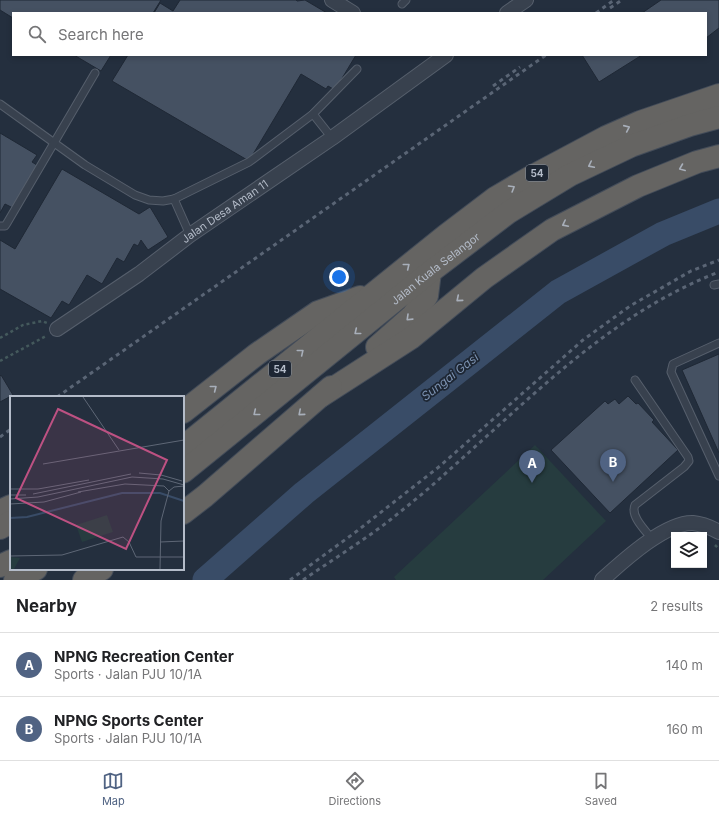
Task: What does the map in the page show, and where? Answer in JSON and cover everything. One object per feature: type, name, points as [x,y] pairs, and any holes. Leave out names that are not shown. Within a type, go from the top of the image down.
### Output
[{"type":"highway","name":"Jalan Kuala Selangor","points":[[184,446],[377,290],[495,198],[599,140],[640,122],[719,95]]},
{"type":"highway","name":"Jalan Kuala Selangor","points":[[184,471],[430,272],[509,212],[570,175],[632,146],[690,125],[719,117]]},
{"type":"highway","points":[[321,396],[411,338],[484,278],[552,230],[638,186],[697,162],[719,156]]},
{"type":"highway","points":[[184,512],[205,496],[412,316],[427,296],[430,272]]},
{"type":"highway","points":[[184,411],[257,354],[318,312],[377,290]]},
{"type":"highway","points":[[179,396],[211,371],[257,354]]},
{"type":"highway","points":[[0,511],[10,506]]},
{"type":"highway","points":[[0,528],[10,523]]},
{"type":"highway","points":[[0,566],[10,561]]},
{"type":"highway","points":[[15,580],[34,570]]},
{"type":"highway","points":[[84,580],[100,570]]},
{"type":"street","points":[[332,0],[351,12]]},
{"type":"street","points":[[508,12],[526,0]]},
{"type":"street","name":"Jalan Desa Aman 11","points":[[57,329],[139,274],[190,235],[332,138],[435,57]]},
{"type":"street","points":[[602,580],[623,561],[652,539],[674,527],[691,523],[705,525],[719,532]]},
{"type":"lane","points":[[0,104],[85,165],[135,195],[149,200],[163,201],[174,199],[249,162],[313,114],[357,69]]},
{"type":"lane","points":[[0,226],[5,226],[7,223],[95,73]]},
{"type":"lane","points":[[313,114],[332,138]]},
{"type":"lane","points":[[174,199],[190,235]]},
{"type":"lane","points":[[719,343],[673,364],[671,372],[719,476]]},
{"type":"lane","points":[[635,380],[688,457],[689,461],[684,467],[633,508],[635,516],[652,539]]},
{"type":"path","points":[[0,338],[15,328],[42,321],[57,329]]},
{"type":"path","points":[[0,360],[57,329]]},
{"type":"green space","points":[[535,445],[606,521],[543,580],[396,580],[394,577]]},
{"type":"building","points":[[0,0],[161,0],[154,12],[12,12],[12,17],[0,10]]},
{"type":"building","points":[[180,0],[305,0],[325,12],[155,12],[160,3],[173,11]]},
{"type":"building","points":[[661,0],[719,0],[719,28],[707,37],[707,12],[643,12]]},
{"type":"building","points":[[76,56],[110,56],[101,71]]},
{"type":"building","points":[[127,56],[355,56],[335,90],[328,86],[326,89],[301,74],[249,161],[112,81]]},
{"type":"building","points":[[583,56],[640,56],[599,82]]},
{"type":"building","points":[[0,133],[37,155],[32,162],[40,167],[15,209],[5,204],[0,213]]},
{"type":"building","points":[[62,169],[139,214],[150,207],[168,237],[148,250],[141,240],[138,246],[134,244],[124,262],[117,258],[102,284],[87,275],[69,305],[62,301],[51,318],[0,289],[0,240],[15,249]]},
{"type":"building","points":[[719,354],[719,453],[682,370]]},
{"type":"building","points":[[1,375],[13,395],[0,402]]},
{"type":"building","points":[[628,396],[636,404],[638,403],[654,420],[652,422],[678,450],[610,513],[551,450],[605,401],[608,404],[615,399],[619,404]]},
{"type":"waterway","name":"Sungai Gasi","points":[[205,580],[304,493],[558,292],[663,234],[719,211]]},
{"type":"railway","points":[[597,12],[614,0]]},
{"type":"railway","points":[[610,8],[622,0]]},
{"type":"railway","points":[[58,396],[545,56]]},
{"type":"railway","points":[[493,86],[520,67]]},
{"type":"railway","points":[[290,580],[357,531],[440,466],[583,340],[630,306],[691,271],[719,260]]},
{"type":"railway","points":[[303,580],[369,535],[405,508],[434,484],[542,386],[608,333],[643,310],[680,289],[719,272]]},
{"type":"railway","points":[[0,437],[10,430]]},
{"type":"place","name":"NPNG Sports Center","points":[[613,482]]},
{"type":"place","name":"NPNG Recreation Center","points":[[532,483]]}]
